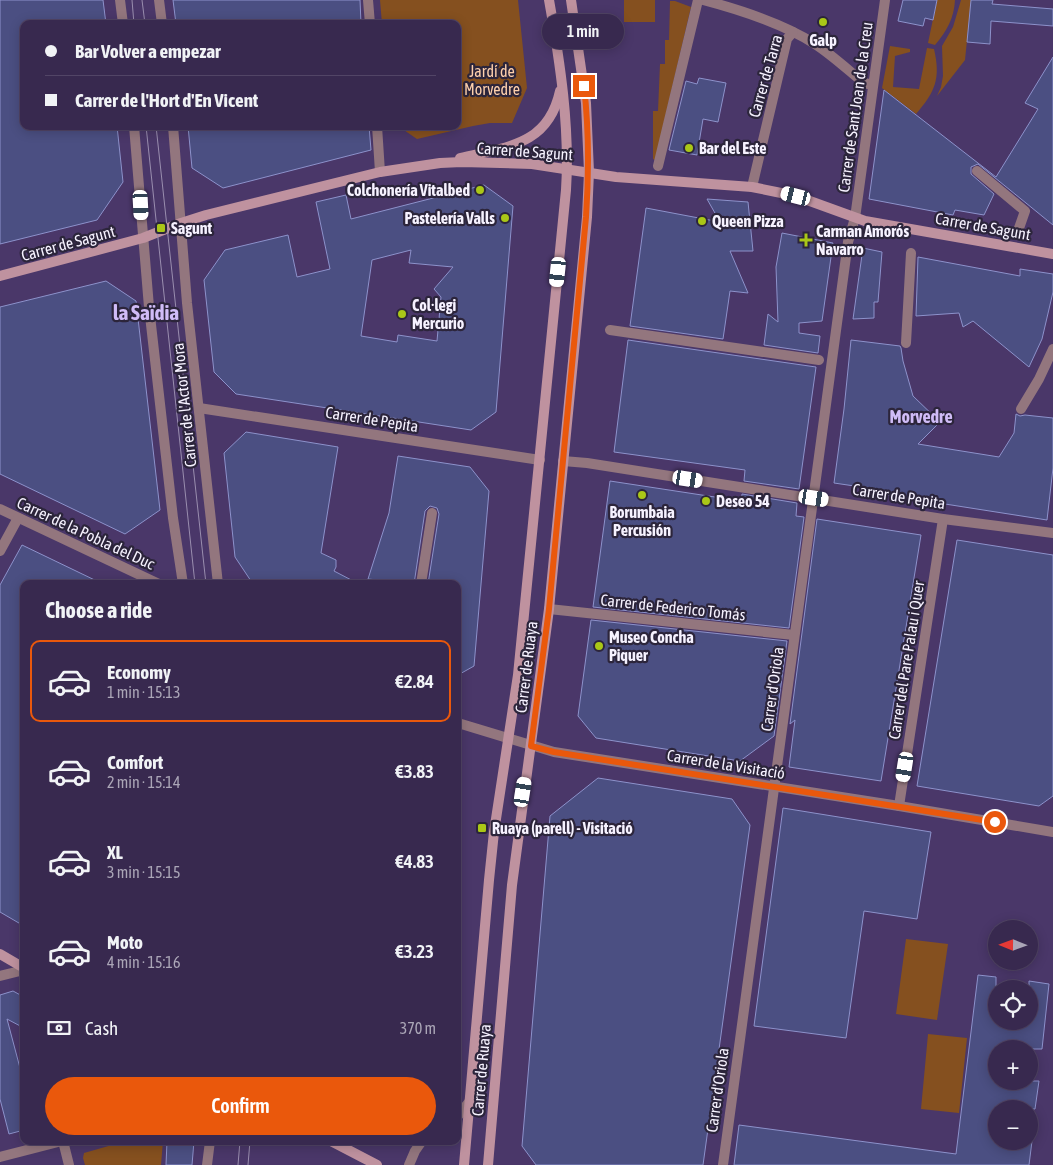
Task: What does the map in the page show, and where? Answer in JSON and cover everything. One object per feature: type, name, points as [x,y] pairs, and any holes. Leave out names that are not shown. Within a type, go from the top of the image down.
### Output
[{"type":"street","points":[[120,0],[122,20]]},
{"type":"street","points":[[159,0],[162,20]]},
{"type":"street","points":[[368,0],[370,20]]},
{"type":"street","name":"Carrer de Ruaya","points":[[464,1165],[491,860],[518,676],[567,169],[562,83],[549,0]]},
{"type":"street","name":"Carrer de Ruaya","points":[[488,1165],[512,885],[549,609],[586,217],[589,172],[586,103],[571,0]]},
{"type":"street","points":[[658,166],[698,0]]},
{"type":"street","points":[[703,0],[770,22],[793,32],[815,45],[864,83],[873,85]]},
{"type":"street","name":"Carrer de Sant Joan de la Creu","points":[[855,218],[885,0]]},
{"type":"street","name":"Carrer de Tarra","points":[[752,187],[787,38],[793,32]]},
{"type":"street","points":[[440,163],[515,144],[533,136],[548,122],[554,111],[562,83]]},
{"type":"street","name":"Carrer de l'Actor Mora","points":[[134,130],[155,364],[172,511],[182,580]]},
{"type":"street","name":"Carrer de l'Actor Mora","points":[[173,130],[187,303],[218,580]]},
{"type":"street","points":[[378,130],[380,172]]},
{"type":"street","name":"Carrer de Sagunt","points":[[0,276],[143,238],[181,223],[380,172],[440,163],[462,162],[532,164],[626,178],[752,187],[796,196],[865,221],[1053,254]]},
{"type":"street","points":[[977,171],[1025,211],[1018,231]]},
{"type":"street","name":"Carrer d'Oriola","points":[[722,1165],[848,242],[855,218]]},
{"type":"street","points":[[906,343],[911,253]]},
{"type":"street","points":[[610,330],[819,360]]},
{"type":"street","points":[[1021,408],[1039,379],[1053,349]]},
{"type":"street","name":"Carrer de Pepita","points":[[199,408],[540,460]]},
{"type":"street","name":"Carrer de Pepita","points":[[563,461],[587,463],[943,519],[1053,533]]},
{"type":"street","name":"Carrer de la Pobla del Duc","points":[[0,509],[150,580]]},
{"type":"street","points":[[422,580],[432,513]]},
{"type":"street","points":[[0,551],[18,518]]},
{"type":"street","name":"Carrer del Pare Palau i Quer","points":[[899,806],[943,519]]},
{"type":"street","name":"Carrer de Federico Tomás","points":[[549,609],[794,636]]},
{"type":"street","name":"Carrer de la Visitació","points":[[461,724],[554,752],[1053,832]]},
{"type":"street","points":[[0,954],[20,966]]},
{"type":"street","points":[[0,976],[20,970]]},
{"type":"street","name":"Carrer de Ruaya","points":[[461,1112],[469,1102]]},
{"type":"street","points":[[0,1157],[46,1145]]},
{"type":"street","points":[[63,1145],[69,1165]]},
{"type":"street","points":[[207,1165],[210,1145]]},
{"type":"street","points":[[340,1145],[377,1165]]},
{"type":"street","points":[[409,1165],[419,1145]]},
{"type":"green space","name":"Jardí de Morvedre","points":[[380,0],[518,0],[527,88],[512,123],[490,123],[461,129],[461,20],[382,20]]},
{"type":"green space","points":[[624,0],[655,0],[655,22],[624,22]]},
{"type":"green space","points":[[937,0],[955,0],[949,24],[935,45],[928,43]]},
{"type":"green space","points":[[961,0],[971,0],[965,60],[937,96],[943,76],[942,46],[953,27]]},
{"type":"green space","points":[[670,1],[691,7],[655,160],[653,159],[653,111],[658,111],[660,64],[665,64],[665,40],[669,40]]},
{"type":"green space","points":[[890,46],[910,49],[910,52],[895,56],[893,87],[919,89],[927,48],[934,49],[937,69],[935,85],[928,99],[916,114],[882,88]]},
{"type":"green space","name":"Jardí de Morvedre","points":[[404,130],[456,130],[417,139]]},
{"type":"green space","points":[[906,939],[948,944],[937,1020],[896,1014]]},
{"type":"green space","points":[[928,1034],[967,1038],[959,1113],[921,1109]]},
{"type":"green space","points":[[112,1145],[163,1145],[161,1165],[85,1165],[84,1153]]},
{"type":"building","points":[[0,0],[103,0],[106,20],[20,20],[20,130],[117,130],[123,182],[97,220],[0,244]]},
{"type":"building","points":[[173,0],[360,0],[361,20],[176,20]]},
{"type":"building","points":[[903,0],[937,0],[933,20],[925,18],[923,26],[898,21]]},
{"type":"building","points":[[971,0],[993,0],[992,4],[1053,9],[1053,26],[991,21],[990,44],[967,42]]},
{"type":"building","points":[[1053,57],[1053,225],[978,164],[971,167],[971,174],[994,194],[984,215],[955,210],[953,215],[869,199],[884,90],[996,177],[1038,109],[1025,103]]},
{"type":"building","points":[[699,78],[726,83],[718,122],[703,119],[697,155],[669,150],[686,81],[697,84]]},
{"type":"building","points":[[188,130],[369,130],[371,150],[223,188],[192,168]]},
{"type":"building","points":[[484,185],[513,206],[496,412],[471,430],[236,394],[214,372],[204,280],[225,250],[288,235],[297,277],[330,269],[316,202],[346,195],[351,219]],"holes":[[[411,250],[409,263],[453,267],[434,289],[441,297],[437,341],[398,335],[397,342],[361,336],[372,260]]]},
{"type":"building","points":[[707,199],[748,202],[753,251],[730,251],[748,293],[730,291],[723,339],[630,326],[646,208],[720,222]]},
{"type":"building","points":[[782,233],[833,243],[822,321],[799,323],[799,333],[820,336],[818,353],[764,345],[768,314],[778,322],[776,267]]},
{"type":"building","points":[[863,248],[882,252],[878,302],[874,302],[874,318],[853,319]]},
{"type":"building","points":[[918,257],[1020,276],[1020,269],[1053,274],[1053,292],[1042,339],[1029,367],[973,321],[963,327],[959,313],[916,316]]},
{"type":"building","points":[[106,281],[136,301],[160,510],[125,534],[0,474],[0,307]]},
{"type":"building","points":[[628,340],[816,367],[799,489],[744,481],[745,470],[614,452]]},
{"type":"building","points":[[851,340],[900,346],[913,396],[940,422],[918,444],[999,457],[1014,433],[1016,414],[1020,416],[1053,418],[1053,468],[1047,520],[875,493],[875,489],[834,483]]},
{"type":"building","points":[[246,432],[338,447],[321,553],[336,560],[334,571],[351,580],[250,580],[235,557],[224,453]]},
{"type":"building","points":[[398,456],[470,467],[489,491],[474,666],[461,673],[461,580],[429,580],[439,514],[437,508],[430,506],[425,511],[415,580],[368,579],[389,513]]},
{"type":"building","points":[[610,481],[741,501],[742,494],[797,503],[796,516],[804,517],[789,628],[593,607]]},
{"type":"building","points":[[817,519],[921,535],[881,781],[789,767],[795,720],[790,724]]},
{"type":"building","points":[[957,540],[1053,555],[1053,796],[1039,806],[917,786]]},
{"type":"building","points":[[22,545],[95,580],[20,580],[20,924],[0,912],[0,585]]},
{"type":"building","points":[[591,620],[787,641],[774,736],[740,761],[596,738],[578,716]]},
{"type":"building","points":[[598,778],[732,799],[750,825],[703,1165],[536,1165],[522,1146],[550,816]]},
{"type":"building","points":[[783,808],[931,832],[917,919],[864,911],[846,1038],[754,1026]]},
{"type":"building","points":[[978,975],[996,977],[996,980],[988,980],[988,1030],[1038,1030],[1038,982],[1049,984],[1042,1049],[1038,1049],[1038,1040],[988,1040],[988,1090],[1038,1090],[1036,1100],[988,1100],[988,1150],[1031,1150],[1029,1165],[734,1165],[739,1125],[956,1154]]},
{"type":"building","points":[[13,991],[20,995],[20,1026],[7,1019],[20,1068],[20,1131],[9,1134],[0,1099],[0,995]]},
{"type":"building","points":[[167,1145],[194,1145],[192,1165],[166,1165]]},
{"type":"tram line","points":[[132,0],[134,20]]},
{"type":"tram line","points":[[142,0],[144,20]]},
{"type":"tram line","points":[[146,130],[195,580]]},
{"type":"tram line","points":[[156,130],[206,580]]},
{"type":"tram line","points":[[238,1165],[240,1145]]},
{"type":"tram line","points":[[248,1165],[250,1145]]},
{"type":"place","name":"Galp","points":[[823,22]]},
{"type":"place","name":"Bar del Este","points":[[689,148]]},
{"type":"place","name":"Colchonería Vitalbed","points":[[480,190]]},
{"type":"place","name":"Pastelería Valls","points":[[505,218]]},
{"type":"place","name":"Queen Pizza","points":[[702,221]]},
{"type":"place","name":"Sagunt","points":[[161,228]]},
{"type":"place","name":"Carman Amorós Navarro","points":[[806,240]]},
{"type":"place","name":"Col·legi Mercurio","points":[[402,314]]},
{"type":"place","name":"Borumbaia Percusión","points":[[642,495]]},
{"type":"place","name":"Deseo 54","points":[[706,501]]},
{"type":"place","name":"Museo Concha Piquer","points":[[599,646]]},
{"type":"place","name":"Ruaya (parell) - Visitació","points":[[482,828]]},
{"type":"district","name":"la Saïdia","points":[[146,312]]},
{"type":"district","name":"Morvedre","points":[[921,416]]},
{"type":"route","points":[[584,86],[589,138],[586,217],[549,609],[531,746],[554,752],[995,822]]}]
